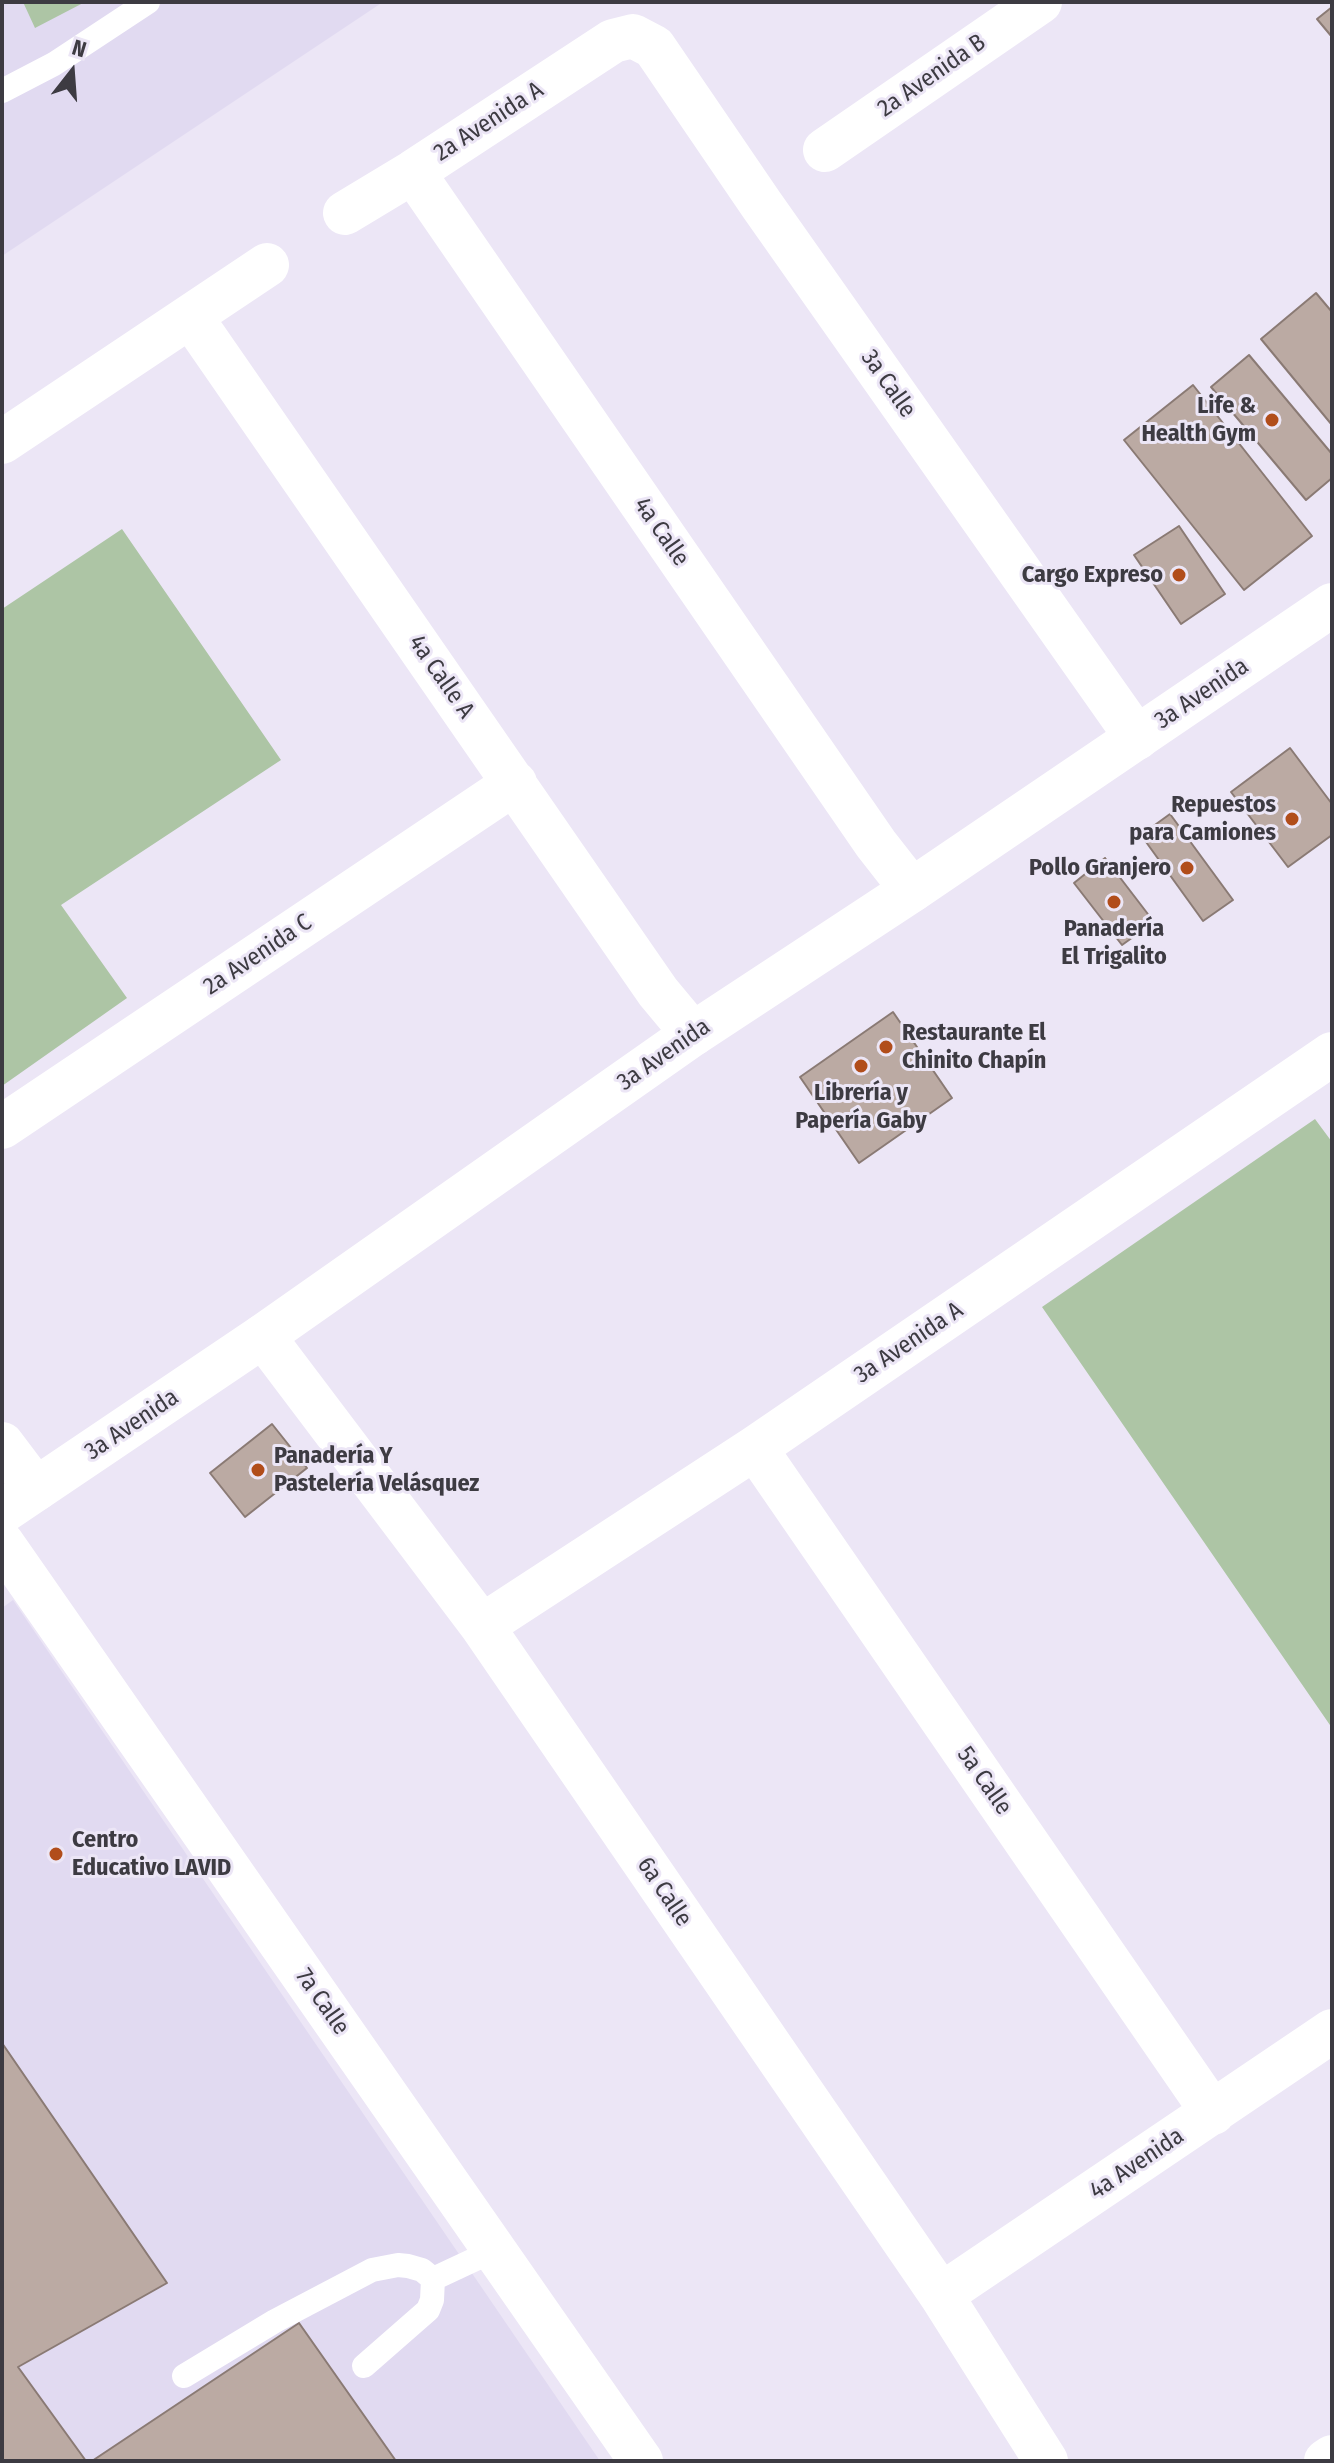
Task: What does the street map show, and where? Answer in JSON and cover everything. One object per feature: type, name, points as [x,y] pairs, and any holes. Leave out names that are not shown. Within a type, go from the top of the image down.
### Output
[{"type":"street","name":"2a Avenida B","points":[[825,150],[1040,2]]},
{"type":"street","name":"2a Avenida A","points":[[345,213],[613,41],[633,36]]},
{"type":"street","name":"3a Calle","points":[[633,36],[654,47],[1137,738]]},
{"type":"street","name":"4a Calle","points":[[413,172],[876,844],[912,890]]},
{"type":"street","points":[[2,442],[267,265]]},
{"type":"street","name":"4a Calle A","points":[[191,317],[658,992],[693,1034]]},
{"type":"street","name":"3a Avenida","points":[[19,1501],[263,1336],[693,1034],[912,890],[1332,605]]},
{"type":"street","name":"2a Avenida C","points":[[2,1127],[515,783]]},
{"type":"street","name":"3a Avenida A","points":[[482,1626],[755,1448],[1332,1054]]},
{"type":"street","name":"6a Calle","points":[[263,1336],[482,1626],[941,2295],[1046,2461]]},
{"type":"street","points":[[2,1444],[19,1501]]},
{"type":"street","name":"5a Calle","points":[[755,1448],[1213,2113]]},
{"type":"street","name":"7a Calle","points":[[2,1543],[641,2461]]},
{"type":"street","name":"4a Avenida","points":[[941,2295],[1332,2031]]},
{"type":"street","points":[[1326,2461],[1332,2457]]},
{"type":"lane","points":[[2,91],[54,64],[148,2]]},
{"type":"lane","points":[[433,2279],[495,2250]]},
{"type":"lane","points":[[184,2376],[275,2321],[372,2270],[408,2266],[422,2270],[433,2279]]},
{"type":"lane","points":[[364,2366],[428,2310],[433,2279]]},
{"type":"shaded area","points":[[2,2],[383,2],[2,256]]},
{"type":"shaded area","points":[[13,1600],[600,2461],[2,2461],[2,1608]]},
{"type":"green space","points":[[23,2],[85,2],[35,28]]},
{"type":"green space","points":[[122,529],[281,760],[61,905],[127,998],[2,1086],[2,609]]},
{"type":"green space","points":[[1315,1119],[1332,1142],[1332,1728],[1042,1307]]},
{"type":"building","points":[[1332,7],[1332,37],[1317,19]]},
{"type":"building","points":[[1316,293],[1332,312],[1332,425],[1261,339]]},
{"type":"building","name":"Life & Health Gym","points":[[1249,355],[1332,454],[1332,478],[1306,500],[1211,387]]},
{"type":"building","points":[[1193,385],[1312,536],[1244,590],[1124,440]]},
{"type":"building","name":"Cargo Expreso","points":[[1179,526],[1225,594],[1181,624],[1134,555]]},
{"type":"building","name":"Repuestos para Camiones","points":[[1290,748],[1332,804],[1332,835],[1288,867],[1231,792]]},
{"type":"building","name":"Pollo Granjero","points":[[1170,814],[1233,900],[1203,921],[1141,835]]},
{"type":"building","name":"Panadería El Trigalito","points":[[1105,858],[1154,922],[1122,945],[1074,883]]},
{"type":"building","points":[[893,1012],[952,1098],[859,1163],[800,1077]]},
{"type":"building","name":"Panadería Y Pastelería Velásquez","points":[[272,1424],[307,1468],[245,1517],[210,1473]]},
{"type":"building","points":[[2,2043],[167,2283],[18,2367],[86,2461],[2,2461]]},
{"type":"building","points":[[299,2323],[396,2461],[92,2461]]},
{"type":"place","name":"Life & Health Gym","points":[[1272,420]]},
{"type":"place","name":"Cargo Expreso","points":[[1179,575]]},
{"type":"place","name":"Repuestos para Camiones","points":[[1292,819]]},
{"type":"place","name":"Pollo Granjero","points":[[1187,868]]},
{"type":"place","name":"Panadería El Trigalito","points":[[1114,902]]},
{"type":"place","name":"Restaurante El Chinito Chapín","points":[[886,1047]]},
{"type":"place","name":"Librería y Papería Gaby","points":[[861,1066]]},
{"type":"place","name":"Panadería Y Pastelería Velásquez","points":[[258,1470]]},
{"type":"place","name":"Centro Educativo LAVID","points":[[56,1854]]}]
